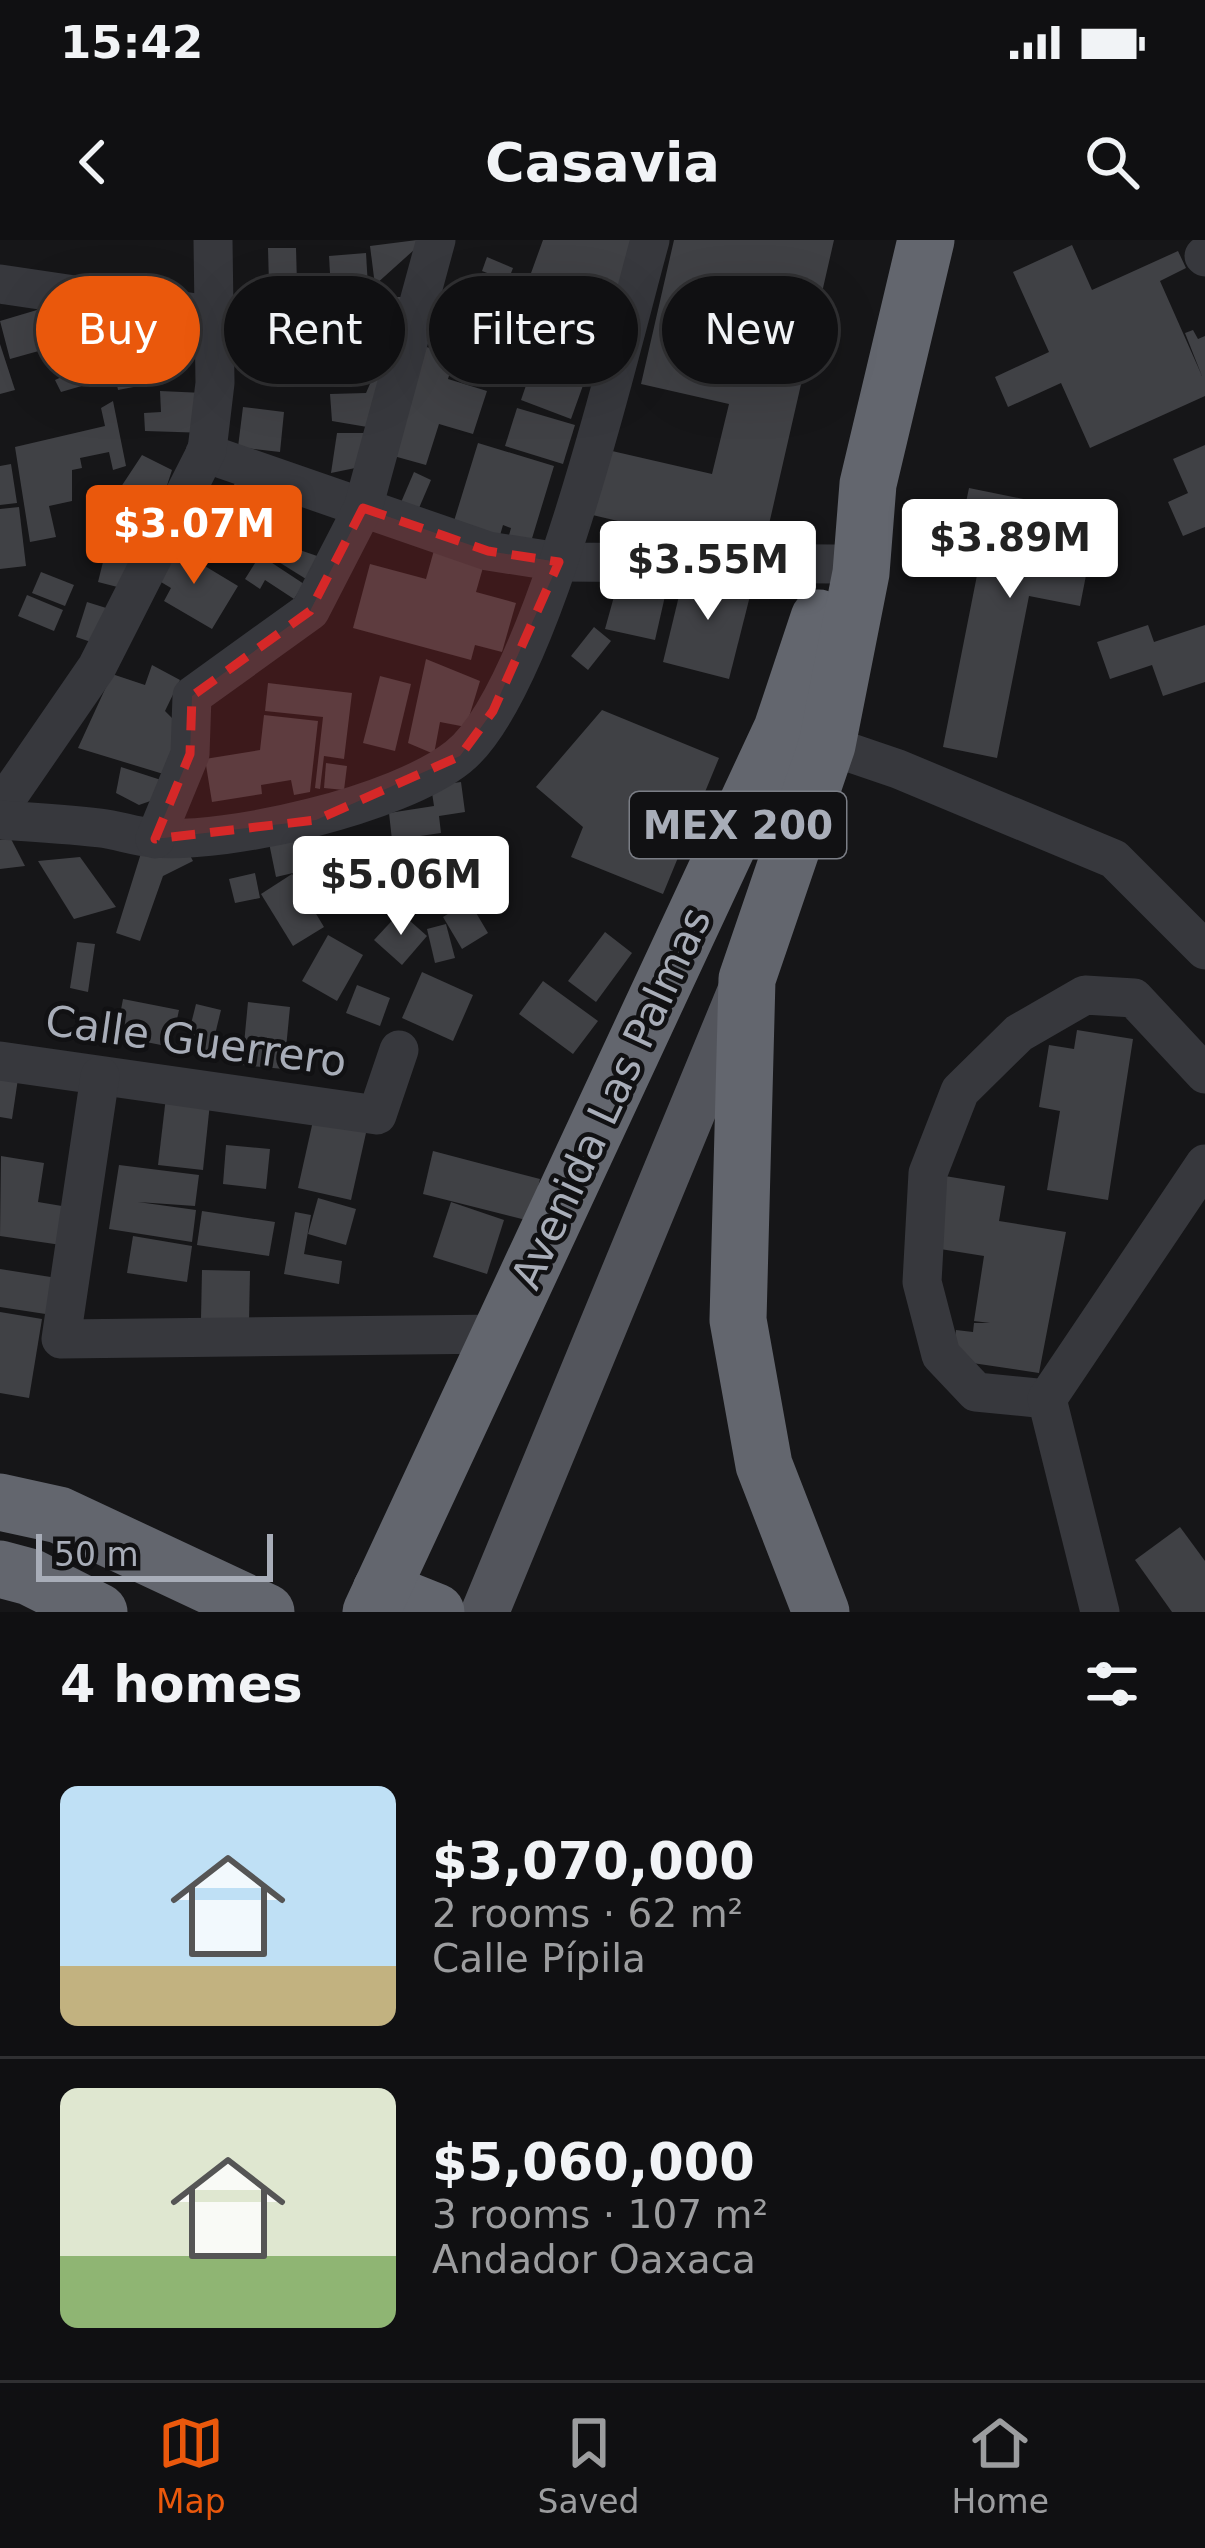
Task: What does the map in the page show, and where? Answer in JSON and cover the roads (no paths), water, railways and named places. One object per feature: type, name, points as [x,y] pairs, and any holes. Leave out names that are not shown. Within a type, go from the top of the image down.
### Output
[{"type":"highway","name":"MEX 200","points":[[899,347],[926,240]]},
{"type":"highway","name":"Avenida Las Palmas","points":[[747,979],[899,347]]},
{"type":"highway","name":"Avenida Las Palmas","points":[[376,1601],[500,1334],[804,737]]},
{"type":"highway","name":"MEX 200","points":[[747,979],[738,1320],[764,1465],[821,1612]]},
{"type":"highway","points":[[0,1502],[59,1515],[260,1609]]},
{"type":"highway","points":[[0,1569],[30,1577],[99,1612]]},
{"type":"highway","points":[[376,1601],[436,1612]]},
{"type":"main road","name":"Avenida Las Palmas","points":[[485,1612],[747,979]]},
{"type":"street","points":[[0,808],[97,667],[205,453],[212,432],[213,240]]},
{"type":"street","points":[[155,838],[190,754],[192,697],[310,611],[363,508],[436,240]]},
{"type":"street","points":[[0,820],[103,828],[155,838],[316,820],[414,782],[460,756],[494,711],[559,562],[650,240]]},
{"type":"street","points":[[893,240],[899,347]]},
{"type":"street","points":[[0,284],[216,316]]},
{"type":"street","points":[[205,453],[488,551],[559,562],[848,568]]},
{"type":"street","points":[[804,737],[1114,859],[1205,950]]},
{"type":"street","points":[[1048,1399],[976,1392],[940,1355],[922,1282],[928,1173],[960,1091],[1019,1033],[1085,995],[1134,998],[1205,1074]]},
{"type":"street","name":"Calle Guerrero","points":[[0,1061],[377,1115],[399,1050]]},
{"type":"street","points":[[100,1076],[61,1339],[500,1334]]},
{"type":"street","points":[[1100,1612],[1048,1399],[1205,1163]]}]
